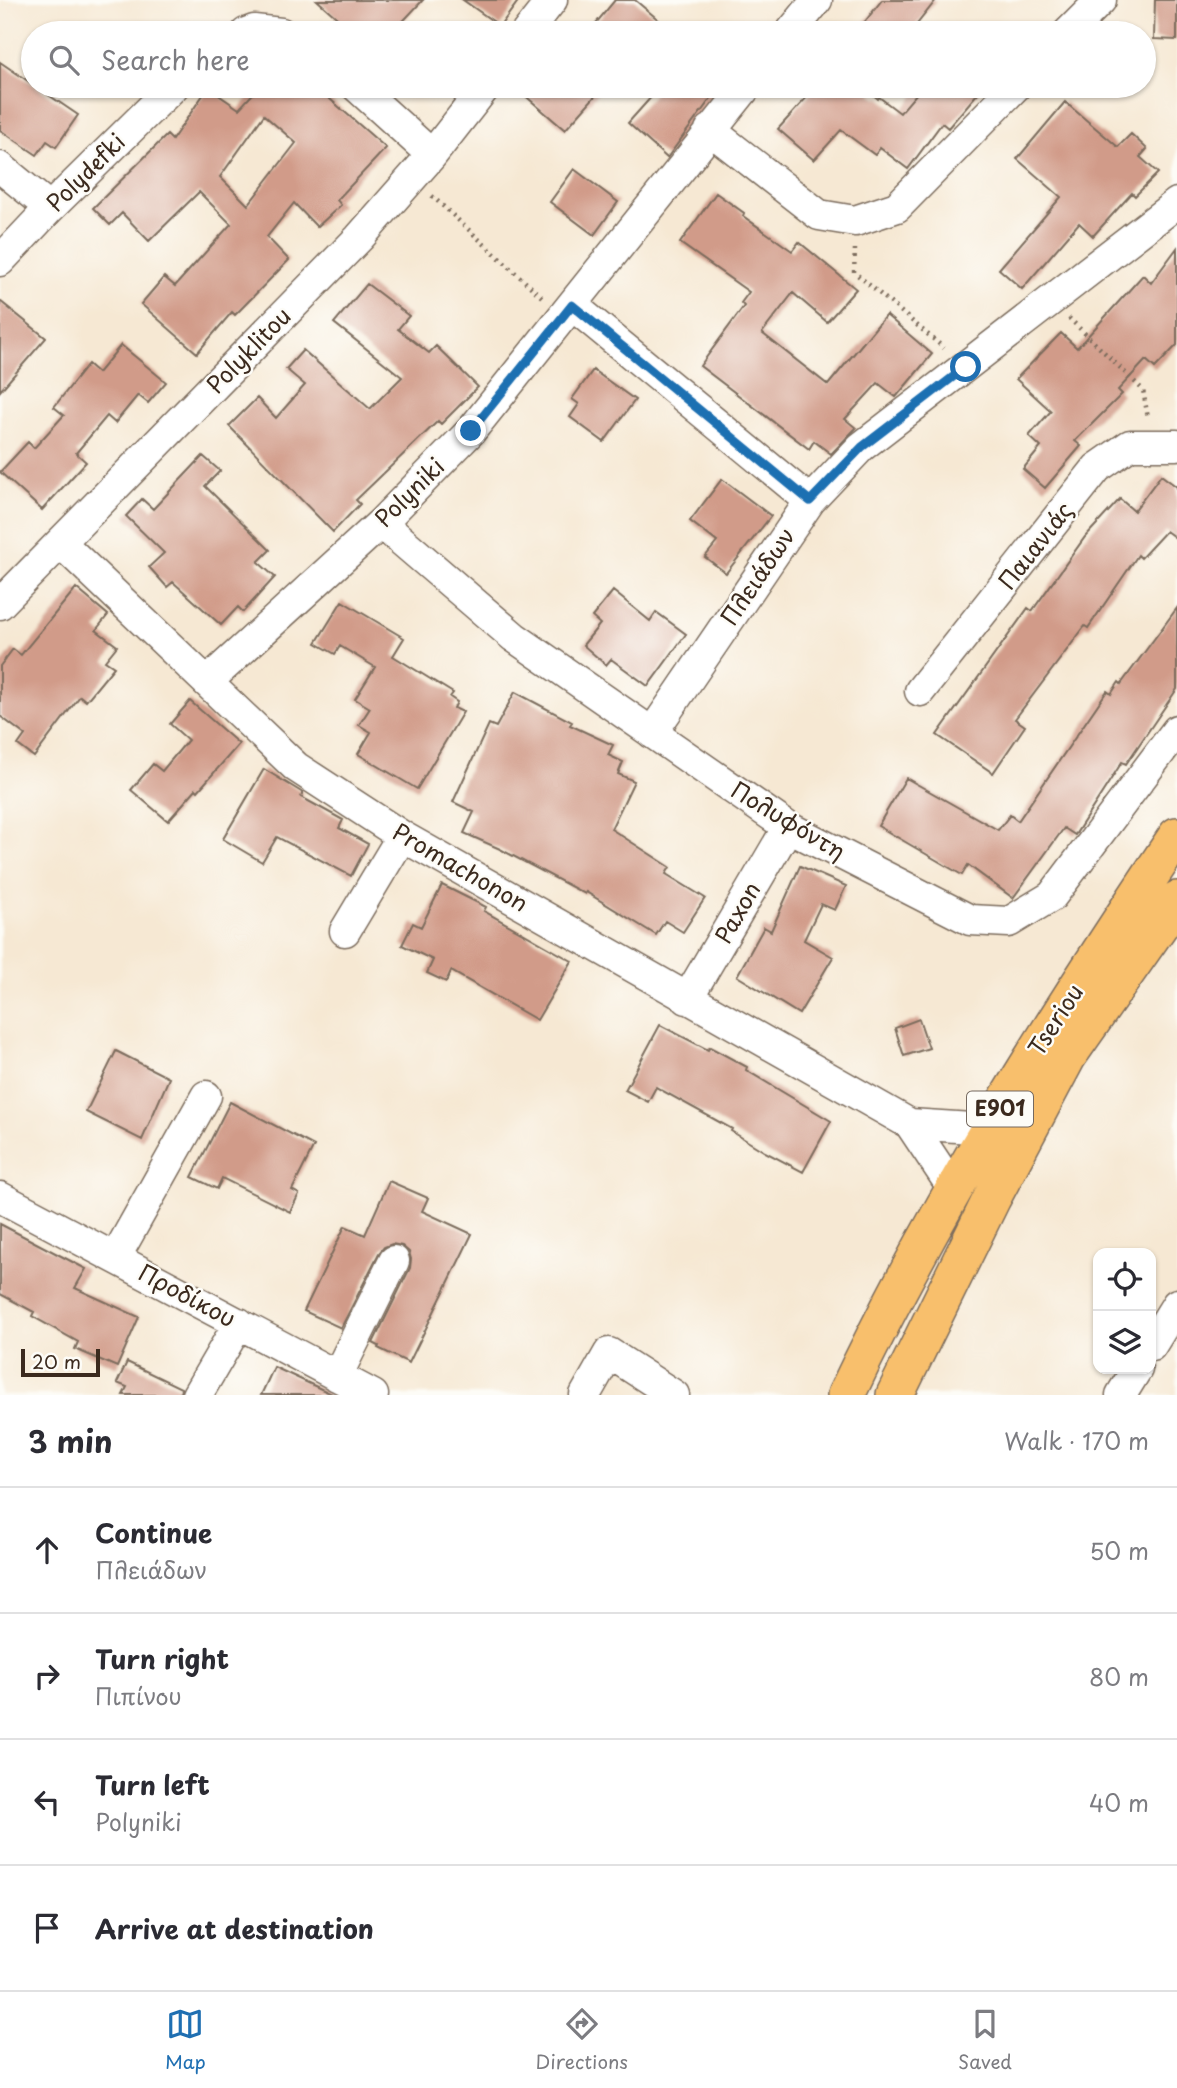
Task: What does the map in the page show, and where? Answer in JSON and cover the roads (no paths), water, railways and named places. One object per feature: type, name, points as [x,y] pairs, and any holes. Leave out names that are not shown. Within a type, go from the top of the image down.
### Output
[{"type":"main road","name":"Tseriou","points":[[846,1395],[883,1317],[987,1129],[1177,836]]},
{"type":"main road","name":"Tseriou","points":[[895,1395],[992,1198],[1067,1057],[1177,900]]},
{"type":"street","points":[[535,21],[552,0]]},
{"type":"street","points":[[800,21],[817,0]]},
{"type":"street","points":[[1080,21],[1101,0]]},
{"type":"street","name":"Polydefki","points":[[0,261],[162,98]]},
{"type":"street","points":[[369,98],[432,155]]},
{"type":"street","name":"Polyklitou","points":[[0,604],[359,238],[432,155],[477,98]]},
{"type":"street","name":"Polyniki","points":[[208,681],[381,523],[471,431],[737,98]]},
{"type":"street","points":[[710,130],[819,215],[855,221],[897,207],[1004,98]]},
{"type":"street","points":[[0,167],[50,208]]},
{"type":"street","name":"Πλειάδων","points":[[652,733],[810,501],[862,447],[1177,203]]},
{"type":"street","points":[[568,311],[810,501]]},
{"type":"street","name":"Παιανιάς","points":[[920,691],[1097,468],[1130,445],[1165,445]]},
{"type":"street","name":"Πολυφόντη","points":[[381,523],[514,637],[788,827],[970,920],[1009,922],[1052,896],[1177,730]]},
{"type":"street","name":"Promachonon","points":[[61,543],[296,767],[402,836],[910,1124],[987,1129]]},
{"type":"street","name":"Paxon","points":[[687,999],[788,827]]},
{"type":"street","points":[[345,931],[402,836]]},
{"type":"street","points":[[115,1258],[205,1096]]},
{"type":"street","name":"Promachonon","points":[[910,1124],[954,1190]]},
{"type":"street","name":"Προδίκου","points":[[0,1197],[373,1395]]},
{"type":"street","points":[[337,1376],[394,1261]]},
{"type":"street","points":[[1156,1338],[1177,1304]]},
{"type":"street","points":[[197,1395],[239,1323]]},
{"type":"street","points":[[585,1395],[609,1353],[674,1395]]},
{"type":"street","points":[[1121,1395],[1134,1374]]}]
